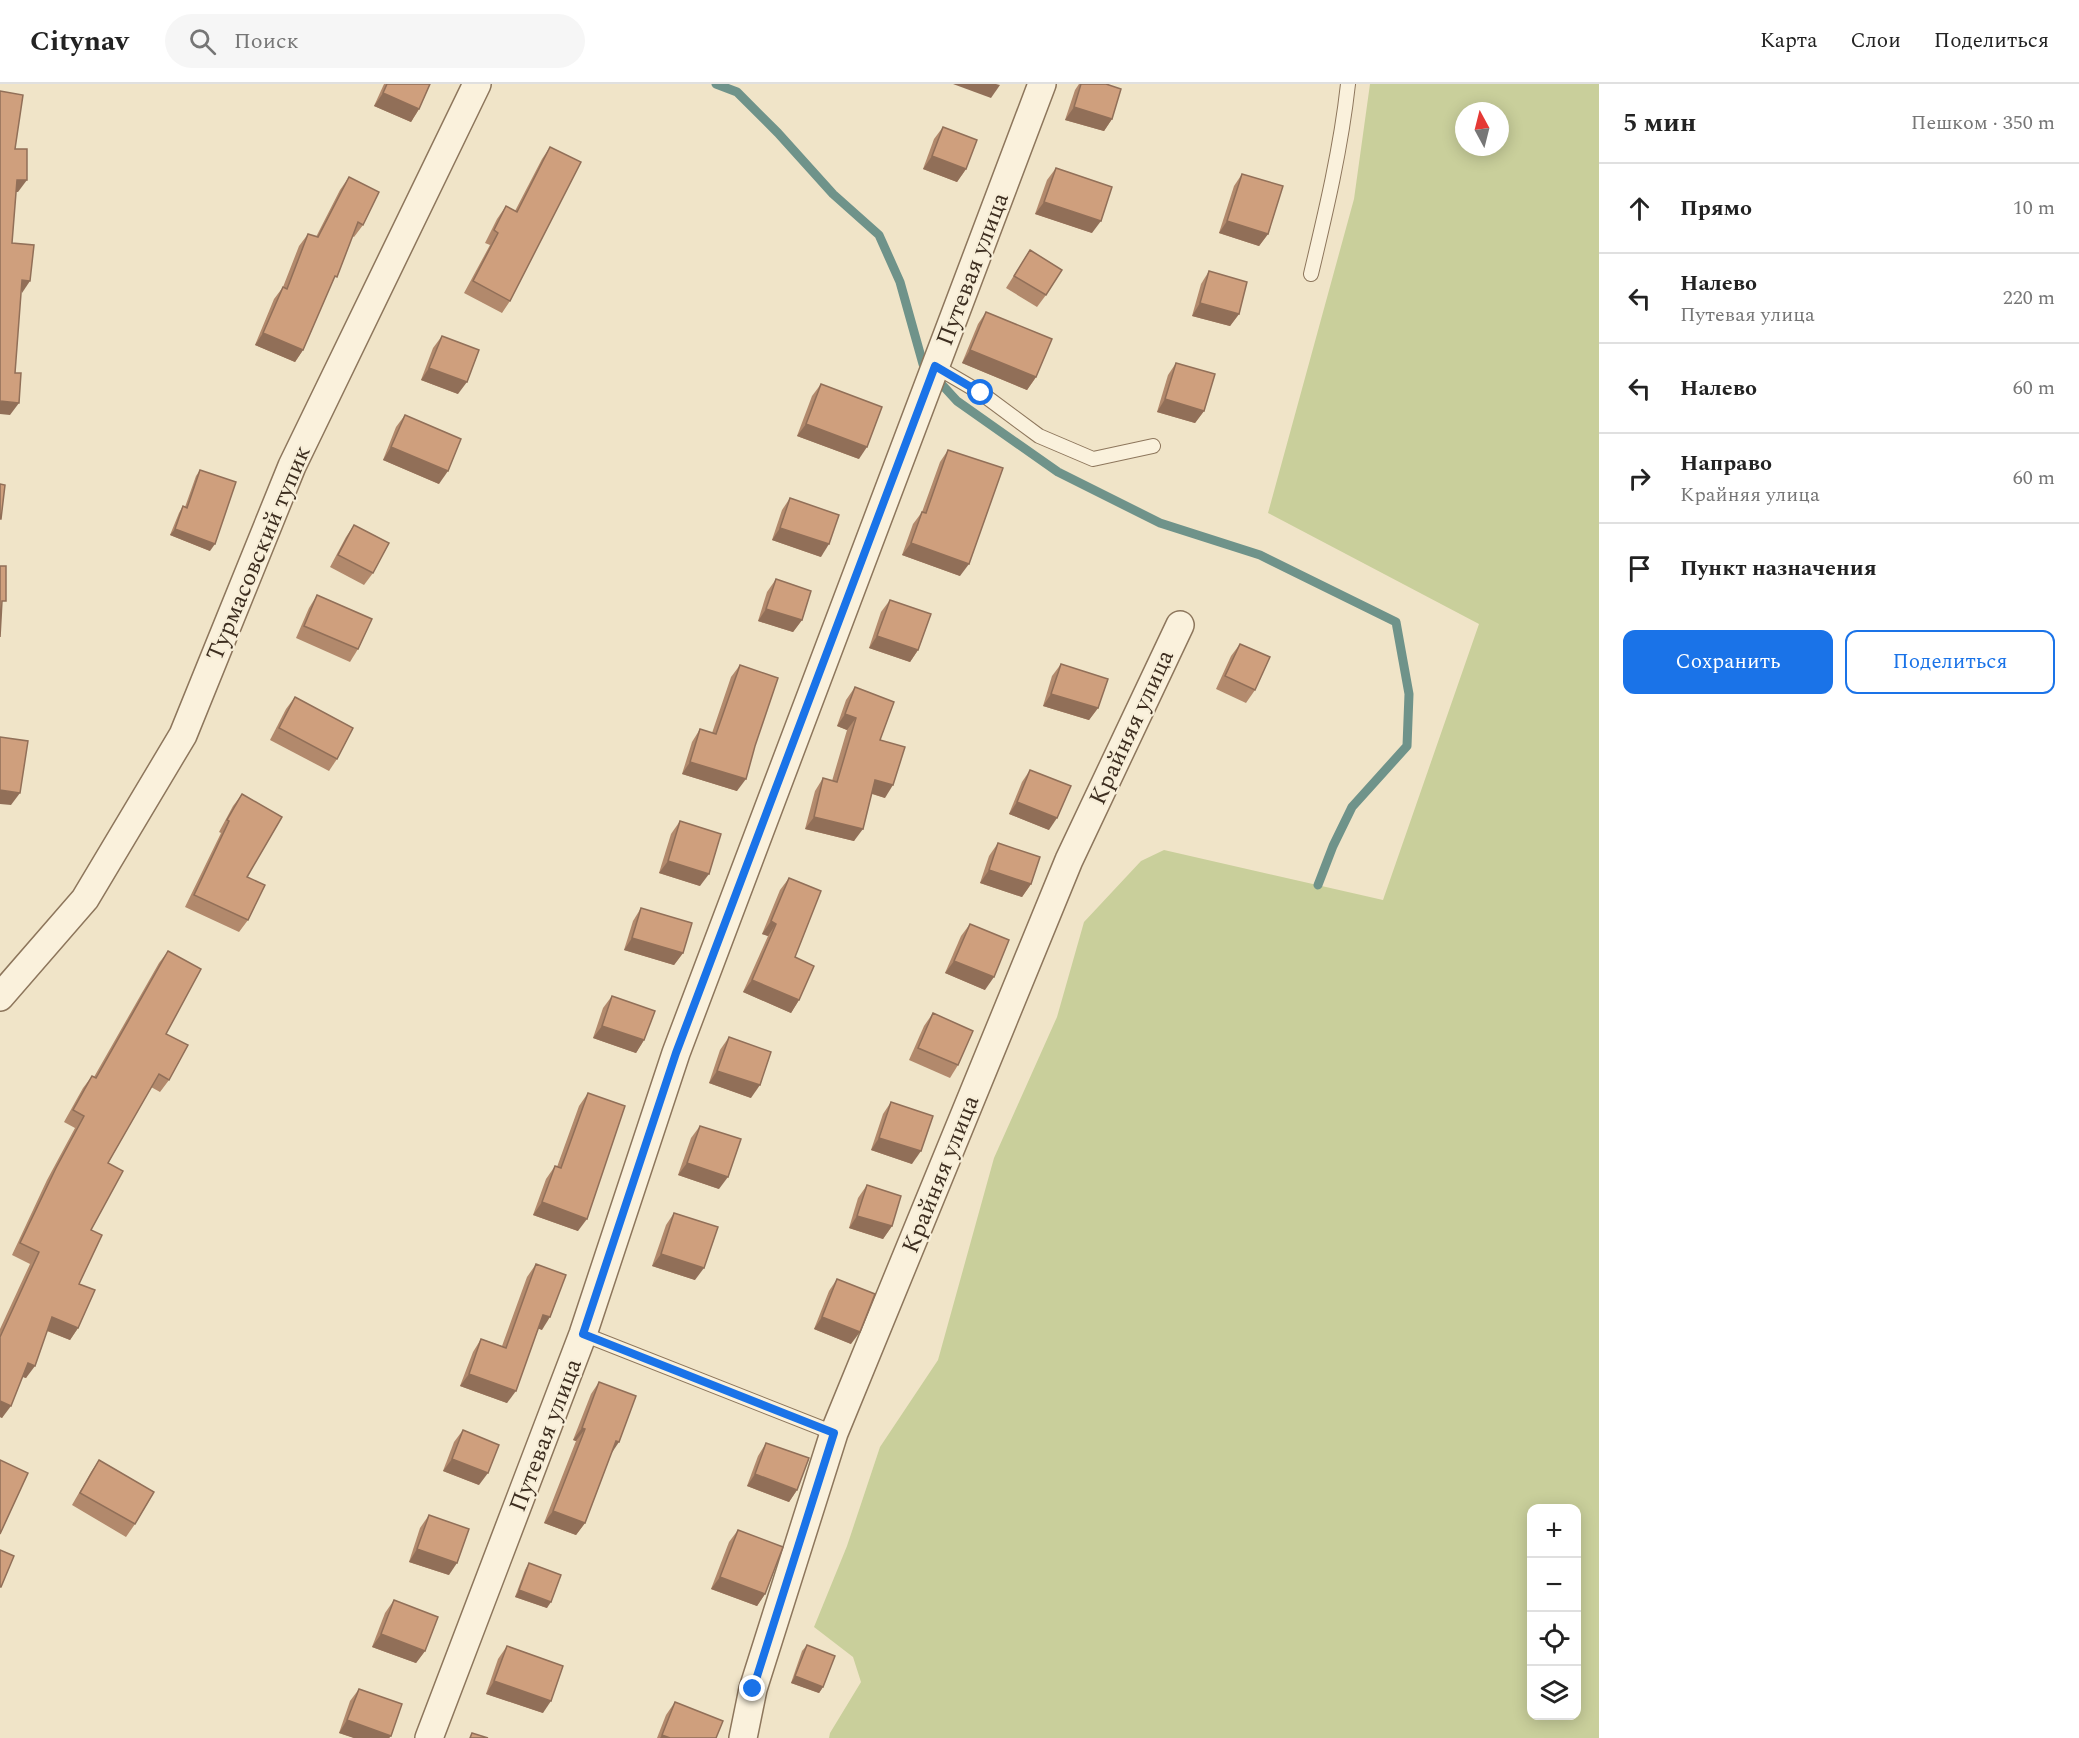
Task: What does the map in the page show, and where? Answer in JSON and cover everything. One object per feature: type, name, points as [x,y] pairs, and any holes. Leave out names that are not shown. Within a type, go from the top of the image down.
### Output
[{"type":"street","name":"Турмасовский тупик","points":[[0,997],[85,899],[183,735],[292,466],[477,84]]},
{"type":"street","name":"Путевая улица","points":[[429,1738],[583,1334],[676,1053],[1042,84]]},
{"type":"street","name":"Крайняя улица","points":[[743,1738],[753,1689],[834,1433],[1069,860],[1180,626]]},
{"type":"lane","points":[[1311,274],[1329,201],[1344,120],[1348,84]]},
{"type":"lane","points":[[932,378],[981,393],[1039,436],[1093,459],[1153,446]]},
{"type":"lane","points":[[583,1334],[834,1433]]},
{"type":"green space","points":[[1370,84],[1599,84],[1599,1738],[829,1738],[861,1682],[853,1657],[814,1627],[847,1546],[880,1447],[938,1360],[994,1158],[1057,1017],[1084,922],[1141,861],[1164,850],[1383,900],[1479,624],[1268,513],[1354,199]]},
{"type":"building","points":[[387,84],[430,84],[419,109],[383,93]]},
{"type":"building","points":[[1081,84],[1106,84],[1121,89],[1112,119],[1074,107]]},
{"type":"building","points":[[0,91],[23,95],[15,149],[27,149],[27,180],[17,180],[12,243],[34,245],[30,281],[22,280],[15,373],[21,373],[19,403],[0,401]]},
{"type":"building","points":[[943,127],[977,140],[966,169],[932,156]]},
{"type":"building","points":[[550,147],[581,162],[510,301],[473,281],[498,233],[494,230],[506,206],[517,212]]},
{"type":"building","points":[[1056,168],[1112,187],[1101,221],[1044,202]]},
{"type":"building","points":[[1242,174],[1283,186],[1268,234],[1227,221]]},
{"type":"building","points":[[349,177],[379,192],[363,225],[358,222],[337,277],[335,276],[303,350],[263,333],[283,287],[287,289],[308,234],[318,237]]},
{"type":"building","points":[[1030,250],[1062,270],[1046,295],[1014,276]]},
{"type":"building","points":[[1209,271],[1247,282],[1239,314],[1200,303]]},
{"type":"building","points":[[986,312],[1052,339],[1036,377],[970,350]]},
{"type":"building","points":[[442,336],[479,350],[467,382],[429,368]]},
{"type":"building","points":[[1176,363],[1215,374],[1204,411],[1165,399]]},
{"type":"building","points":[[821,384],[882,407],[867,447],[806,424]]},
{"type":"building","points":[[405,415],[461,439],[448,471],[391,447]]},
{"type":"building","points":[[948,450],[1003,468],[969,564],[911,543],[922,512],[926,513]]},
{"type":"building","points":[[200,470],[236,482],[215,544],[175,529],[183,506],[187,508]]},
{"type":"building","points":[[0,484],[5,485],[1,519],[0,519]]},
{"type":"building","points":[[790,498],[839,515],[829,544],[780,528]]},
{"type":"building","points":[[354,525],[389,543],[373,573],[338,555]]},
{"type":"building","points":[[0,566],[6,566],[6,601],[2,601],[0,637]]},
{"type":"building","points":[[776,579],[811,591],[802,620],[766,609]]},
{"type":"building","points":[[317,595],[372,619],[358,649],[304,626]]},
{"type":"building","points":[[890,600],[931,614],[918,650],[877,636]]},
{"type":"building","points":[[1240,644],[1270,657],[1255,690],[1225,676]]},
{"type":"building","points":[[1061,664],[1108,679],[1098,708],[1051,694]]},
{"type":"building","points":[[740,665],[778,678],[746,779],[690,762],[700,729],[716,734]]},
{"type":"building","points":[[855,687],[894,702],[880,740],[905,747],[893,785],[875,780],[863,829],[814,817],[823,778],[837,782],[856,718],[845,714]]},
{"type":"building","points":[[295,697],[353,728],[337,759],[279,728]]},
{"type":"building","points":[[0,737],[28,741],[20,793],[0,790]]},
{"type":"building","points":[[1030,770],[1071,786],[1057,818],[1017,802]]},
{"type":"building","points":[[242,794],[282,817],[247,877],[265,885],[248,920],[194,895],[229,821],[227,820]]},
{"type":"building","points":[[680,821],[721,834],[709,874],[668,861]]},
{"type":"building","points":[[998,843],[1040,857],[1031,884],[989,870]]},
{"type":"building","points":[[789,878],[821,891],[795,957],[814,966],[799,1000],[752,980],[776,924],[771,921]]},
{"type":"building","points":[[641,908],[692,923],[683,953],[632,938]]},
{"type":"building","points":[[970,924],[1009,940],[994,977],[954,961]]},
{"type":"building","points":[[168,951],[201,969],[166,1034],[188,1045],[169,1080],[159,1074],[108,1163],[123,1171],[91,1230],[102,1235],[79,1284],[95,1290],[78,1328],[52,1317],[35,1366],[28,1363],[11,1406],[0,1401],[0,1337],[39,1252],[20,1243],[84,1116],[73,1110],[92,1076],[96,1078]]},
{"type":"building","points":[[612,996],[655,1011],[644,1040],[602,1026]]},
{"type":"building","points":[[933,1013],[973,1031],[958,1065],[918,1048]]},
{"type":"building","points":[[729,1037],[771,1052],[760,1085],[717,1071]]},
{"type":"building","points":[[588,1093],[625,1106],[587,1219],[542,1202],[555,1166],[561,1168]]},
{"type":"building","points":[[891,1102],[933,1116],[921,1151],[879,1138]]},
{"type":"building","points":[[700,1126],[741,1139],[728,1177],[687,1163]]},
{"type":"building","points":[[867,1185],[901,1196],[892,1226],[857,1216]]},
{"type":"building","points":[[674,1213],[718,1227],[704,1268],[661,1254]]},
{"type":"building","points":[[536,1264],[566,1275],[550,1317],[543,1315],[516,1391],[469,1374],[481,1339],[506,1348]]},
{"type":"building","points":[[837,1279],[875,1294],[860,1332],[822,1317]]},
{"type":"building","points":[[599,1382],[636,1396],[585,1523],[553,1511],[585,1429],[582,1428]]},
{"type":"building","points":[[463,1430],[499,1445],[488,1473],[452,1459]]},
{"type":"building","points":[[766,1443],[809,1458],[797,1490],[755,1474]]},
{"type":"building","points":[[0,1460],[28,1473],[0,1534]]},
{"type":"building","points":[[99,1460],[154,1492],[135,1524],[80,1493]]},
{"type":"building","points":[[429,1515],[469,1529],[457,1563],[417,1549]]},
{"type":"building","points":[[738,1530],[783,1547],[765,1594],[720,1577]]},
{"type":"building","points":[[0,1550],[14,1556],[1,1587],[0,1587]]},
{"type":"building","points":[[529,1563],[561,1575],[551,1602],[519,1590]]},
{"type":"building","points":[[394,1600],[438,1617],[425,1651],[381,1634]]},
{"type":"building","points":[[807,1645],[835,1656],[823,1687],[795,1676]]},
{"type":"building","points":[[507,1646],[563,1666],[551,1701],[494,1681]]},
{"type":"building","points":[[359,1689],[402,1704],[391,1736],[347,1720]]},
{"type":"building","points":[[675,1702],[723,1721],[716,1738],[670,1738],[662,1735]]},
{"type":"building","points":[[472,1733],[488,1738],[470,1738]]},
{"type":"waterway","points":[[716,84],[737,92],[833,194],[879,235],[900,282],[923,364],[957,401],[1058,472],[1160,523],[1260,555],[1396,622],[1409,694],[1407,746],[1352,807],[1333,846],[1318,885]]},
{"type":"route","points":[[753,1689],[834,1433],[583,1334],[676,1053],[935,366],[981,393]]}]
